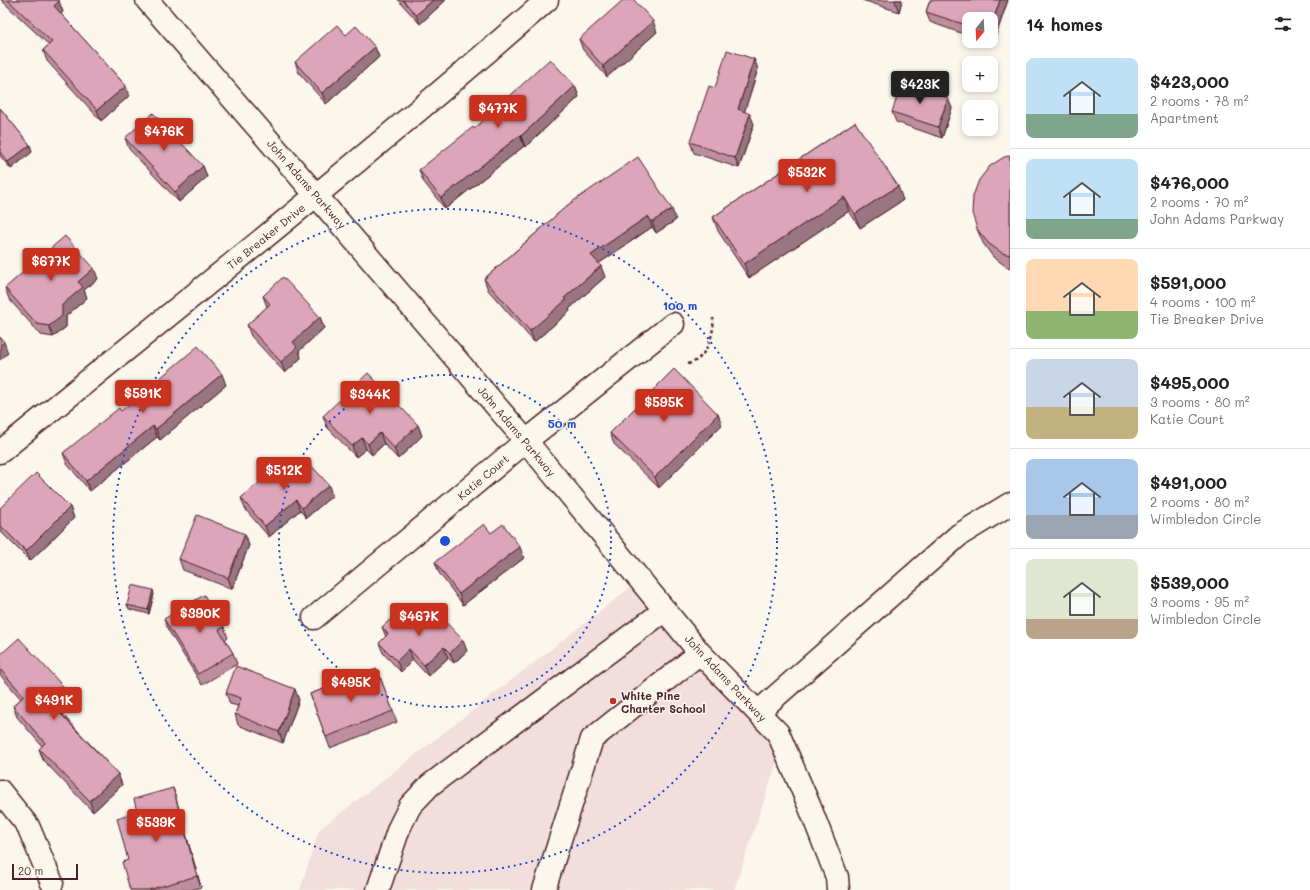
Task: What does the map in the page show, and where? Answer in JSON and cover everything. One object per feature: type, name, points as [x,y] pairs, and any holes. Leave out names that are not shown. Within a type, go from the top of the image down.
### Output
[{"type":"street","name":"John Adams Parkway","points":[[147,0],[526,440],[700,654],[778,733],[837,878],[838,890]]},
{"type":"street","name":"Tie Breaker Drive","points":[[0,452],[316,195],[462,74],[547,0]]},
{"type":"street","name":"Katie Court","points":[[314,618],[526,440],[673,324]]},
{"type":"street","points":[[758,712],[959,535],[1010,504]]},
{"type":"street","points":[[378,890],[399,828],[410,806],[430,785],[665,610]]},
{"type":"street","points":[[544,890],[592,739],[700,654]]},
{"type":"street","points":[[0,791],[28,826],[52,883]]},
{"type":"path","points":[[688,364],[698,359],[707,346],[712,334],[714,324],[713,318]]},
{"type":"shaded area","name":"White Pine Charter School","points":[[640,580],[781,749],[734,890],[300,890],[319,830]]},
{"type":"building","points":[[8,0],[58,0],[59,1],[54,6],[126,86],[97,110],[43,50],[52,42]]},
{"type":"building","points":[[403,0],[433,0],[416,15]]},
{"type":"building","points":[[623,0],[634,0],[653,21],[603,66],[579,39]]},
{"type":"building","points":[[930,0],[1000,0],[996,12],[962,12],[962,24],[926,12]]},
{"type":"building","points":[[337,25],[346,35],[356,26],[375,47],[322,93],[295,62]]},
{"type":"building","points":[[727,50],[754,59],[738,109],[750,114],[735,158],[690,142],[709,86],[715,88]]},
{"type":"building","points":[[550,59],[575,86],[521,136],[520,135],[441,198],[419,170],[473,127],[474,129]]},
{"type":"building","points":[[902,82],[948,98],[938,127],[892,112]]},
{"type":"building","points":[[0,108],[30,145],[8,162],[0,152]]},
{"type":"building","points":[[153,113],[203,166],[175,192],[125,138]]},
{"type":"building","points":[[855,122],[898,186],[855,214],[844,197],[744,264],[713,217]]},
{"type":"building","points":[[1010,156],[1010,255],[1002,253],[988,243],[977,229],[972,213],[973,196],[979,180],[990,166],[1004,157]]},
{"type":"building","points":[[638,157],[672,209],[652,222],[648,216],[591,255],[601,266],[564,298],[566,300],[530,331],[484,279],[569,204]]},
{"type":"building","points":[[65,236],[94,268],[78,282],[83,287],[62,305],[62,316],[49,326],[37,324],[5,288]]},
{"type":"building","points":[[283,277],[320,317],[293,342],[297,347],[281,362],[247,325],[270,304],[263,296]]},
{"type":"building","points":[[0,337],[4,342],[0,346]]},
{"type":"building","points":[[198,346],[222,374],[156,429],[153,426],[86,481],[63,453],[119,408],[121,411]]},
{"type":"building","points":[[674,369],[718,414],[655,477],[610,433]]},
{"type":"building","points":[[368,373],[418,425],[394,448],[380,433],[368,444],[362,438],[352,446],[323,416]]},
{"type":"building","points":[[287,458],[299,472],[309,463],[329,485],[302,508],[296,500],[265,526],[241,498]]},
{"type":"building","points":[[36,473],[70,507],[26,551],[0,525],[0,508]]},
{"type":"building","points":[[197,515],[245,534],[228,578],[179,559]]},
{"type":"building","points":[[484,524],[491,533],[503,524],[520,547],[459,594],[435,562]]},
{"type":"building","points":[[132,585],[153,590],[148,610],[127,605]]},
{"type":"building","points":[[204,595],[224,627],[219,630],[233,653],[198,674],[164,619]]},
{"type":"building","points":[[432,608],[463,640],[450,653],[444,647],[424,665],[409,649],[397,661],[379,643],[388,634],[382,627],[400,611],[413,625]]},
{"type":"building","points":[[19,638],[70,694],[55,708],[118,774],[90,801],[39,749],[45,743],[13,706],[24,696],[0,669],[0,655]]},
{"type":"building","points":[[236,666],[295,689],[279,732],[235,714],[241,698],[226,693]]},
{"type":"building","points":[[377,669],[393,711],[326,737],[310,694]]},
{"type":"building","points":[[173,788],[197,876],[148,890],[130,890],[122,862],[128,860],[117,818],[137,812],[134,799]]},
{"type":"place","name":"White Pine Charter School","points":[[613,701]]}]
